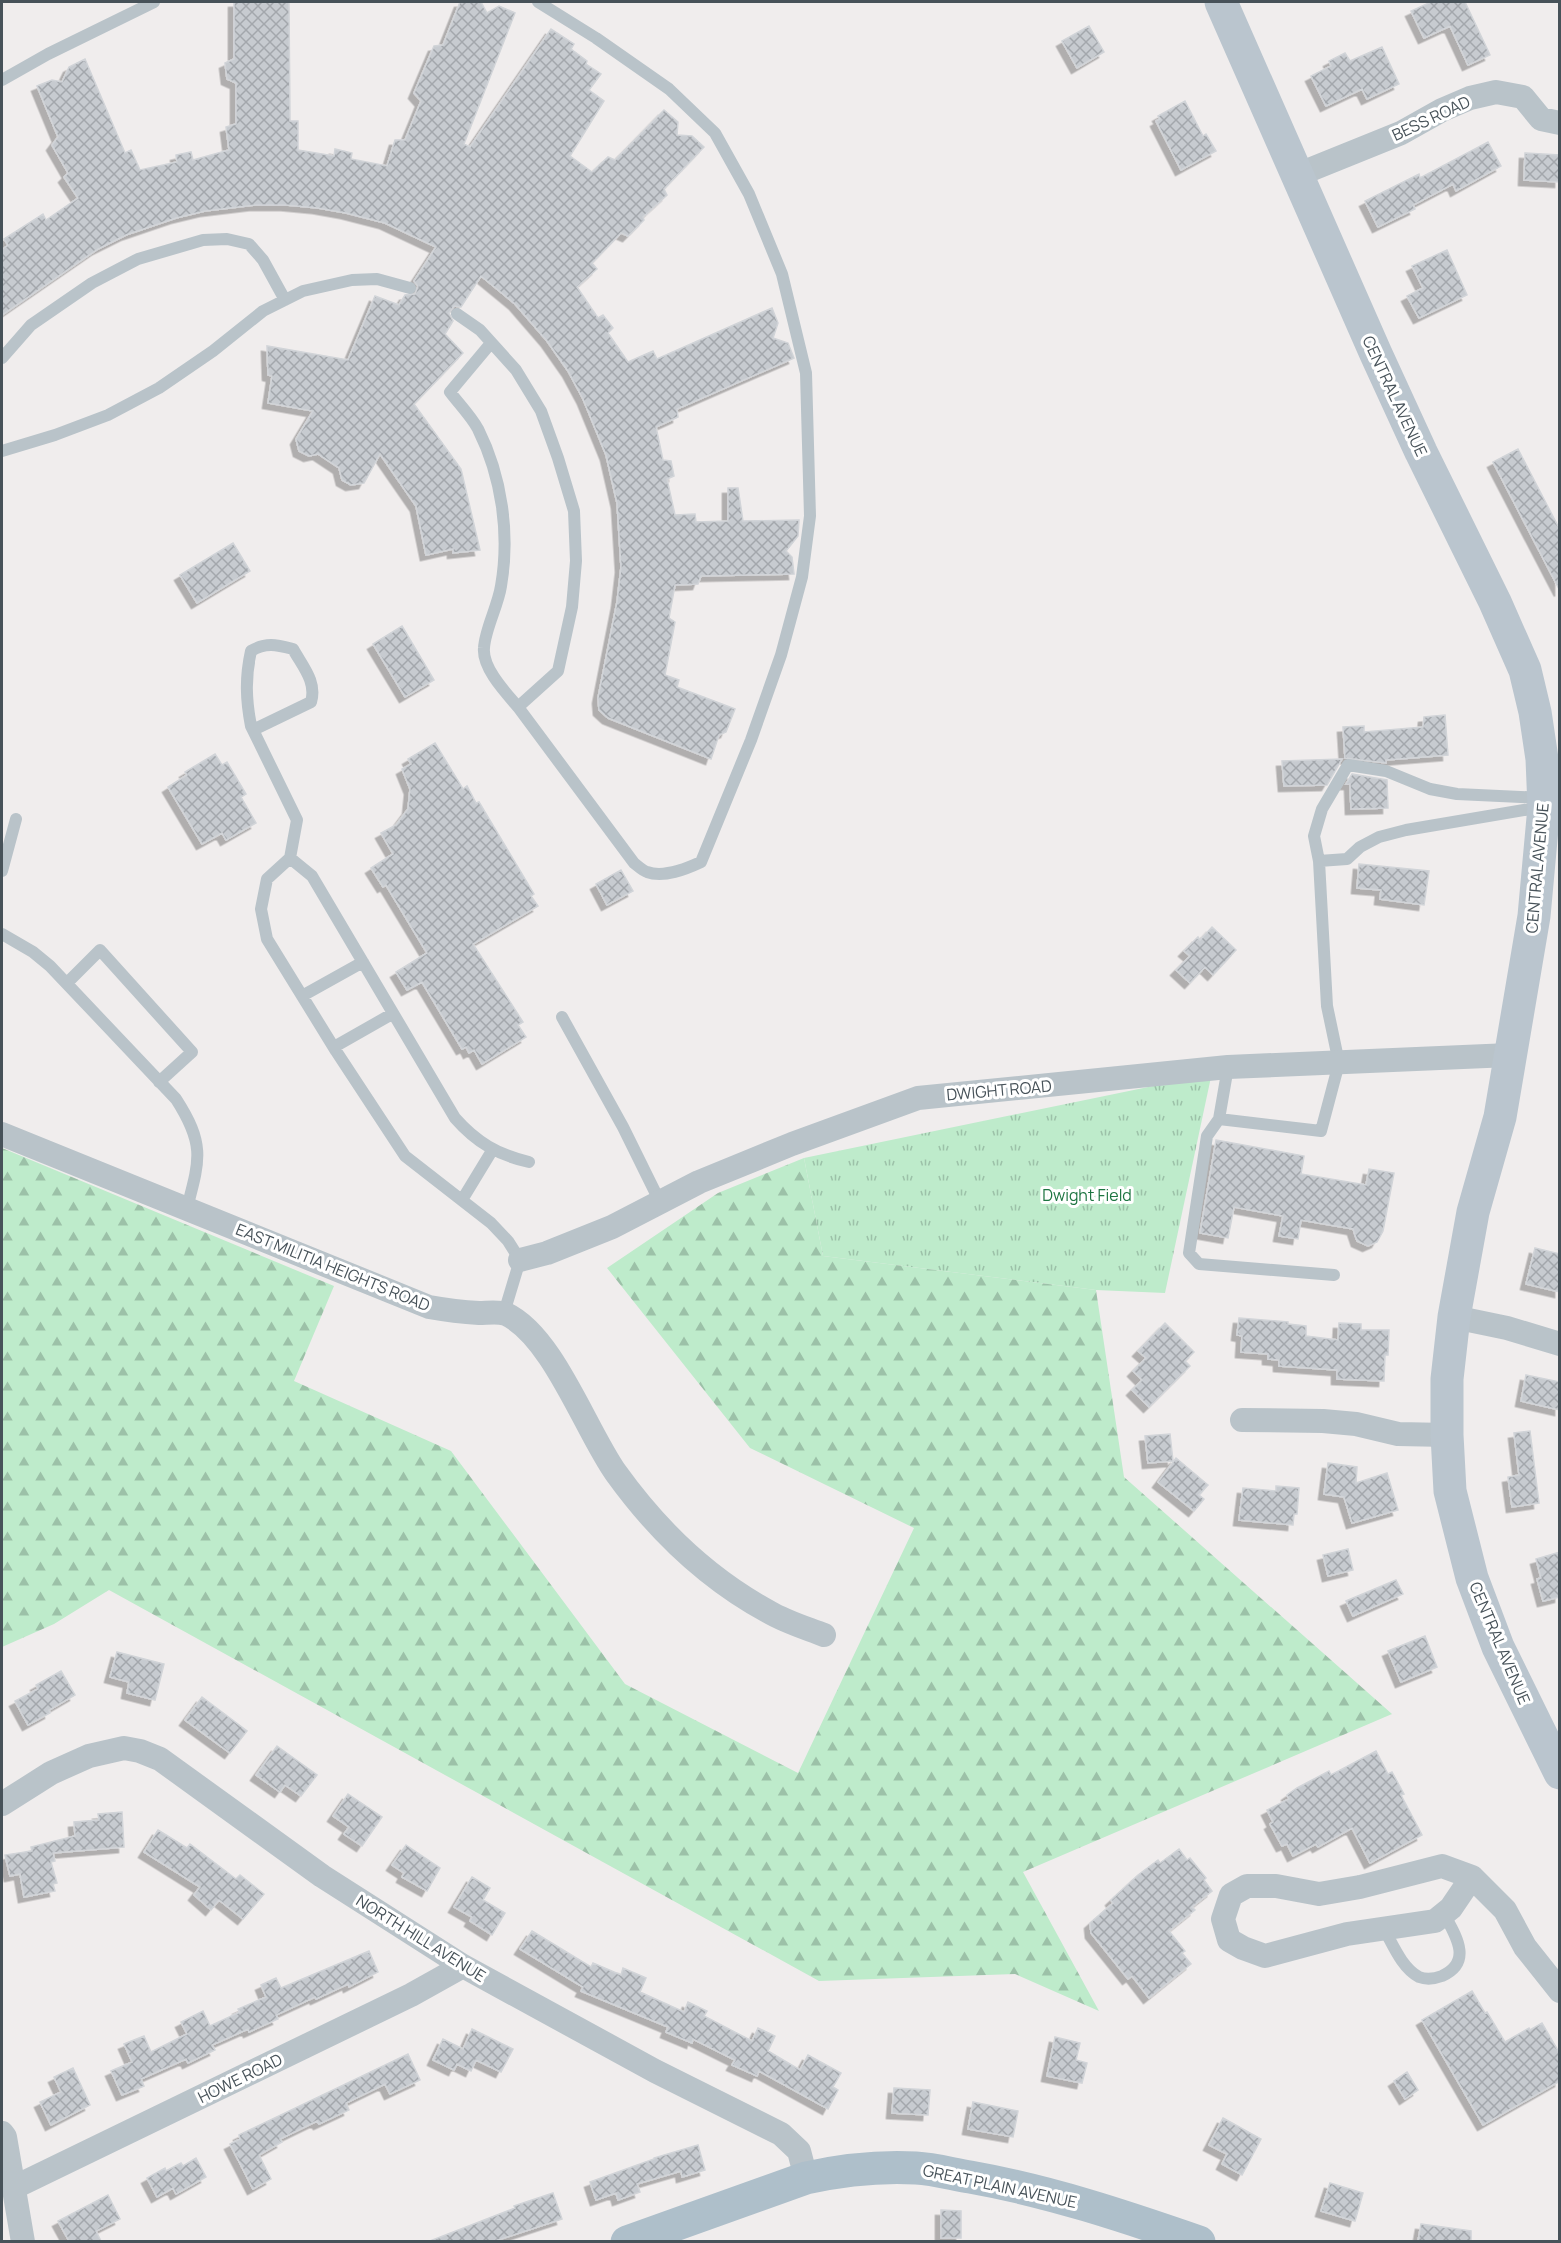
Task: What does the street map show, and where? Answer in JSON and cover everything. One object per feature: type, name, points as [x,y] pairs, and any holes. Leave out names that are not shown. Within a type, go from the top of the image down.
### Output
[{"type":"main road","name":"CENTRAL AVENUE","points":[[1221,2],[1376,354],[1421,452],[1495,602],[1525,670],[1538,729],[1544,802],[1551,845],[1533,926],[1500,1117],[1473,1212],[1454,1317],[1448,1379],[1447,1435],[1450,1491],[1472,1578],[1498,1647],[1560,1773]]},
{"type":"main road","points":[[1525,670],[1560,703]]},
{"type":"main road","name":"GREAT PLAIN AVENUE","points":[[627,2241],[806,2178],[831,2172],[876,2167],[918,2168],[1000,2182],[1089,2205],[1199,2241]]},
{"type":"street","name":"BESS ROAD","points":[[1297,175],[1401,133],[1442,110],[1470,98],[1496,92],[1523,97],[1541,119],[1560,123]]},
{"type":"street","name":"DWIGHT ROAD","points":[[520,1260],[547,1253],[612,1227],[699,1182],[782,1148],[861,1117],[918,1098],[1228,1067],[1510,1056]]},
{"type":"street","name":"EAST MILITIA HEIGHTS ROAD","points":[[2,1134],[429,1307],[450,1311],[504,1313]]},
{"type":"street","points":[[504,1313],[526,1327],[540,1345],[567,1387],[615,1472],[669,1538],[710,1575],[770,1613],[824,1635]]},
{"type":"street","points":[[1454,1317],[1508,1328],[1560,1344]]},
{"type":"street","points":[[1242,1420],[1323,1421],[1356,1424],[1398,1434],[1447,1435]]},
{"type":"street","name":"NORTH HILL AVENUE","points":[[2,1804],[51,1773],[89,1755],[124,1748],[140,1751],[160,1760],[322,1876],[463,1966],[655,2071],[781,2134],[799,2151],[806,2178]]},
{"type":"street","points":[[1472,1877],[1451,1908],[1435,1922],[1347,1934],[1264,1956],[1229,1940],[1223,1919],[1231,1895],[1247,1886],[1276,1886],[1319,1894],[1360,1887],[1442,1866],[1472,1877],[1505,1910],[1526,1947],[1560,1991]]},
{"type":"street","name":"HOWE ROAD","points":[[15,2187],[401,2000],[463,1966]]},
{"type":"street","points":[[2,2133],[5,2137],[15,2187],[23,2241]]},
{"type":"lane","points":[[2,80],[48,54],[154,2]]},
{"type":"lane","points":[[491,343],[450,392],[477,428],[491,460],[504,521],[506,546],[501,589],[483,650],[489,670],[634,863],[646,872],[662,873],[683,870],[701,862],[751,740],[781,655],[802,577],[810,516],[806,373],[782,274],[749,194],[715,133],[669,89],[596,38],[538,2]]},
{"type":"lane","points":[[2,358],[31,325],[92,283],[138,259],[203,240],[227,239],[249,244],[263,260],[285,300]]},
{"type":"lane","points":[[2,451],[55,435],[108,415],[159,388],[213,351],[263,311],[303,291],[352,280],[377,279],[410,288]]},
{"type":"lane","points":[[457,314],[480,330],[516,370],[541,411],[574,511],[576,561],[572,607],[558,671],[518,707]]},
{"type":"lane","points":[[253,730],[311,702],[314,691],[308,674],[293,650],[277,645],[262,645],[251,651],[246,674],[246,702],[253,730],[297,820],[290,858],[267,879],[261,909],[267,939],[405,1156],[490,1223],[508,1241],[520,1260],[504,1313]]},
{"type":"lane","points":[[1219,1119],[1321,1131],[1339,1062],[1327,1006],[1319,861],[1314,836],[1322,809],[1348,765],[1386,771],[1430,789],[1456,794],[1544,802]]},
{"type":"lane","points":[[1319,861],[1347,859],[1360,847],[1379,837],[1544,802]]},
{"type":"lane","points":[[2,871],[16,819]]},
{"type":"lane","points":[[290,858],[312,876],[455,1118],[468,1133],[504,1156],[529,1162]]},
{"type":"lane","points":[[2,934],[33,952],[50,966],[176,1099],[196,1136],[199,1155],[188,1208]]},
{"type":"lane","points":[[67,984],[100,950],[192,1052],[159,1082]]},
{"type":"lane","points":[[302,996],[363,962]]},
{"type":"lane","points":[[334,1047],[392,1014]]},
{"type":"lane","points":[[562,1017],[623,1127],[660,1202]]},
{"type":"lane","points":[[1228,1067],[1219,1119],[1207,1136],[1189,1253],[1199,1264],[1334,1275]]},
{"type":"lane","points":[[462,1200],[493,1149]]},
{"type":"lane","points":[[1384,1929],[1410,1970],[1420,1977],[1430,1979],[1451,1971],[1458,1962],[1460,1950],[1444,1914]]},
{"type":"green space","name":"Dwight Field","points":[[1211,1077],[1165,1293],[1096,1290],[823,1256],[804,1158],[1158,1085]]},
{"type":"green space","points":[[2,1148],[334,1286],[294,1381],[451,1451],[625,1684],[798,1773],[914,1528],[750,1448],[607,1268],[718,1193],[804,1158],[823,1256],[1096,1290],[1124,1477],[1392,1714],[1023,1872],[1099,2011],[1015,1974],[819,1981],[109,1590],[54,1624],[2,1647]]},
{"type":"building","points":[[234,2],[289,2],[290,121],[298,121],[298,150],[334,156],[335,149],[352,153],[351,159],[387,166],[395,140],[405,140],[421,101],[414,93],[434,46],[443,45],[460,2],[481,2],[487,13],[499,6],[515,13],[464,144],[470,147],[551,29],[574,44],[571,49],[587,61],[586,64],[601,74],[589,90],[604,101],[570,156],[592,172],[608,157],[615,160],[664,110],[678,122],[677,135],[692,136],[704,147],[664,189],[667,195],[643,217],[644,220],[628,236],[621,233],[592,263],[597,269],[577,287],[598,318],[603,315],[613,328],[608,333],[628,362],[653,351],[657,359],[772,308],[778,323],[773,338],[788,343],[794,358],[677,409],[678,417],[656,427],[663,460],[671,461],[674,476],[667,479],[675,515],[695,514],[696,522],[728,521],[728,488],[738,488],[743,521],[799,520],[798,536],[786,551],[792,557],[794,574],[701,576],[698,584],[675,585],[669,618],[675,622],[665,675],[679,680],[677,687],[735,709],[726,732],[719,735],[711,759],[608,718],[599,710],[598,698],[617,602],[621,567],[617,503],[606,455],[583,399],[568,371],[547,341],[515,304],[481,276],[461,307],[454,306],[449,313],[453,321],[445,334],[463,353],[414,404],[461,469],[480,550],[453,553],[453,549],[426,555],[416,506],[380,454],[364,483],[351,485],[342,480],[339,468],[318,454],[309,456],[299,451],[296,439],[313,411],[268,403],[272,376],[268,375],[267,346],[348,360],[375,296],[399,305],[405,295],[415,294],[418,286],[414,281],[436,247],[385,223],[318,208],[255,205],[205,211],[126,235],[98,249],[2,315],[2,250],[8,245],[4,239],[43,214],[46,220],[78,198],[64,177],[68,173],[52,145],[58,137],[37,86],[52,80],[62,82],[69,67],[85,59],[125,153],[131,150],[140,170],[177,162],[176,155],[191,152],[193,160],[229,150],[226,127],[236,124],[236,83],[227,79],[225,63],[234,59]]},
{"type":"building","points":[[1431,2],[1465,2],[1490,55],[1468,65],[1450,26],[1424,38],[1411,11]]},
{"type":"building","points":[[1089,26],[1104,52],[1077,68],[1062,41]]},
{"type":"building","points":[[1382,47],[1399,84],[1367,99],[1362,89],[1326,106],[1311,76],[1331,66],[1329,61],[1345,53],[1350,61]]},
{"type":"building","points":[[1185,101],[1203,136],[1206,134],[1216,151],[1181,170],[1156,121],[1160,119],[1158,116]]},
{"type":"building","points":[[1488,142],[1501,166],[1456,191],[1453,184],[1413,205],[1415,209],[1378,227],[1365,201],[1419,174],[1420,178]]},
{"type":"building","points":[[1525,153],[1560,155],[1560,182],[1524,180]]},
{"type":"building","points":[[1447,250],[1467,295],[1419,318],[1407,296],[1423,288],[1412,266]]},
{"type":"building","points":[[1518,449],[1560,530],[1560,591],[1493,462]]},
{"type":"building","points":[[233,543],[250,571],[197,603],[180,575]]},
{"type":"building","points":[[402,626],[434,680],[405,697],[373,644]]},
{"type":"building","points":[[1445,715],[1448,755],[1386,760],[1386,763],[1345,758],[1343,727],[1364,726],[1364,732],[1423,727],[1424,717]]},
{"type":"building","points":[[435,743],[463,789],[467,786],[476,803],[479,802],[534,894],[531,896],[538,906],[473,944],[523,1022],[518,1025],[526,1037],[482,1064],[474,1050],[469,1053],[466,1047],[462,1049],[422,982],[407,990],[396,972],[427,953],[386,885],[383,887],[371,868],[393,854],[381,833],[396,825],[408,809],[410,789],[402,769],[411,764],[408,759]]},
{"type":"building","points":[[215,754],[222,765],[227,762],[246,794],[241,797],[256,823],[226,840],[222,833],[202,844],[168,787],[187,775],[185,772]]},
{"type":"building","points":[[1342,759],[1327,785],[1284,786],[1282,761]]},
{"type":"building","points":[[1352,774],[1387,780],[1388,808],[1351,809],[1350,784],[1346,784]]},
{"type":"building","points":[[1359,864],[1429,871],[1424,905],[1380,899],[1381,890],[1357,888]]},
{"type":"building","points":[[621,870],[633,891],[607,905],[596,884]]},
{"type":"building","points":[[1212,927],[1236,950],[1213,975],[1205,967],[1190,983],[1176,970],[1190,956],[1184,951],[1198,937],[1200,940]]},
{"type":"building","points":[[1216,1140],[1304,1156],[1301,1174],[1366,1185],[1369,1169],[1394,1173],[1383,1231],[1377,1242],[1368,1246],[1357,1241],[1353,1229],[1301,1220],[1298,1239],[1279,1236],[1283,1216],[1234,1207],[1228,1238],[1200,1233]]},
{"type":"building","points":[[1535,1248],[1560,1254],[1560,1292],[1526,1284]]},
{"type":"building","points":[[1239,1318],[1288,1322],[1288,1324],[1306,1326],[1306,1336],[1338,1340],[1339,1323],[1361,1324],[1361,1330],[1389,1330],[1384,1381],[1337,1379],[1337,1370],[1279,1366],[1279,1360],[1268,1359],[1268,1354],[1241,1352],[1242,1336],[1237,1335]]},
{"type":"building","points":[[1165,1323],[1194,1352],[1185,1361],[1190,1366],[1149,1407],[1132,1390],[1142,1380],[1133,1371],[1146,1358],[1138,1351]]},
{"type":"building","points":[[1526,1375],[1560,1382],[1560,1410],[1521,1401]]},
{"type":"building","points":[[1530,1431],[1539,1503],[1512,1507],[1508,1477],[1519,1475],[1514,1433]]},
{"type":"building","points":[[1170,1434],[1173,1461],[1148,1463],[1145,1436]]},
{"type":"building","points":[[1176,1458],[1208,1485],[1199,1495],[1204,1499],[1194,1511],[1158,1482]]},
{"type":"building","points":[[1328,1463],[1357,1467],[1356,1483],[1387,1473],[1398,1510],[1352,1523],[1344,1497],[1324,1494]]},
{"type":"building","points":[[1276,1486],[1299,1488],[1297,1514],[1294,1514],[1293,1525],[1239,1520],[1243,1488],[1276,1491]]},
{"type":"building","points":[[1348,1549],[1353,1570],[1328,1576],[1323,1555]]},
{"type":"building","points":[[1560,1552],[1560,1597],[1543,1601],[1537,1579],[1541,1578],[1536,1559]]},
{"type":"building","points":[[1396,1580],[1403,1594],[1353,1616],[1346,1601]]},
{"type":"building","points":[[1425,1636],[1437,1667],[1401,1682],[1388,1651]]},
{"type":"building","points":[[117,1652],[164,1664],[155,1700],[127,1693],[129,1682],[110,1677]]},
{"type":"building","points":[[61,1671],[75,1695],[28,1725],[15,1701],[38,1689],[36,1685]]},
{"type":"building","points":[[202,1697],[247,1731],[230,1753],[185,1720]]},
{"type":"building","points":[[277,1746],[317,1775],[301,1796],[285,1785],[280,1792],[256,1775]]},
{"type":"building","points":[[1376,1751],[1388,1774],[1392,1772],[1422,1835],[1370,1863],[1352,1828],[1318,1847],[1316,1844],[1293,1856],[1287,1844],[1282,1846],[1270,1824],[1273,1822],[1267,1810],[1289,1799],[1287,1795],[1297,1788],[1329,1771],[1331,1775]]},
{"type":"building","points":[[348,1794],[382,1817],[362,1846],[344,1834],[349,1827],[333,1816]]},
{"type":"building","points":[[122,1812],[124,1847],[53,1853],[55,1861],[51,1862],[57,1883],[53,1884],[55,1891],[24,1897],[20,1874],[10,1876],[5,1855],[32,1851],[31,1847],[75,1836],[74,1822],[99,1820],[98,1814]]},
{"type":"building","points":[[158,1830],[187,1848],[190,1844],[236,1879],[240,1875],[264,1894],[243,1919],[219,1900],[211,1910],[194,1895],[200,1887],[144,1852]]},
{"type":"building","points":[[406,1845],[440,1868],[427,1891],[402,1877],[404,1873],[392,1865]]},
{"type":"building","points":[[1179,1849],[1187,1860],[1190,1858],[1206,1878],[1204,1880],[1212,1891],[1192,1907],[1195,1910],[1169,1931],[1185,1951],[1182,1953],[1191,1964],[1149,1998],[1132,1976],[1128,1979],[1091,1933],[1090,1923],[1113,1903],[1111,1900],[1138,1875],[1158,1860],[1160,1863]]},
{"type":"building","points":[[472,1877],[490,1888],[483,1900],[505,1913],[492,1935],[470,1921],[472,1917],[454,1907]]},
{"type":"building","points":[[532,1931],[591,1967],[593,1963],[621,1975],[623,1968],[646,1978],[640,1992],[684,2012],[688,2002],[707,2011],[704,2016],[752,2041],[758,2028],[775,2036],[768,2051],[800,2070],[808,2055],[841,2073],[833,2087],[838,2090],[828,2109],[759,2071],[757,2076],[732,2065],[735,2060],[693,2039],[692,2043],[666,2032],[668,2027],[581,1991],[583,1987],[520,1949]]},
{"type":"building","points":[[369,1951],[378,1972],[349,1987],[348,1984],[276,2015],[278,2019],[249,2032],[248,2029],[212,2045],[215,2050],[188,2063],[186,2059],[141,2079],[144,2086],[122,2095],[111,2071],[132,2062],[124,2044],[144,2036],[151,2052],[187,2034],[181,2022],[203,2011],[210,2026],[240,2012],[238,2009],[266,1997],[261,1985],[276,1978],[281,1988]]},
{"type":"building","points":[[1472,1991],[1505,2042],[1542,2023],[1560,2054],[1560,2081],[1483,2125],[1422,2020]]},
{"type":"building","points":[[472,2029],[513,2049],[501,2072],[476,2060],[471,2071],[457,2064],[454,2070],[433,2060],[443,2039],[463,2049]]},
{"type":"building","points":[[1055,2037],[1080,2043],[1076,2060],[1087,2063],[1082,2083],[1047,2076]]},
{"type":"building","points":[[408,2054],[420,2080],[390,2094],[385,2084],[346,2103],[349,2110],[319,2124],[317,2121],[280,2139],[282,2142],[259,2155],[271,2179],[253,2189],[230,2144],[240,2139],[239,2135]]},
{"type":"building","points":[[73,2068],[90,2105],[51,2125],[40,2102],[61,2092],[54,2077]]},
{"type":"building","points":[[1407,2072],[1418,2090],[1405,2099],[1394,2081]]},
{"type":"building","points":[[894,2088],[930,2090],[928,2115],[892,2113]]},
{"type":"building","points":[[973,2102],[1018,2111],[1013,2137],[968,2129]]},
{"type":"building","points":[[1223,2118],[1261,2139],[1242,2175],[1222,2164],[1227,2154],[1209,2145]]},
{"type":"building","points":[[698,2145],[705,2170],[682,2177],[681,2171],[637,2184],[640,2192],[618,2200],[616,2193],[596,2200],[590,2182],[654,2158]]},
{"type":"building","points":[[196,2158],[206,2177],[176,2194],[173,2188],[157,2197],[147,2178],[165,2168],[166,2171],[181,2163],[183,2166]]},
{"type":"building","points":[[1330,2183],[1363,2193],[1355,2221],[1321,2211]]},
{"type":"building","points":[[553,2193],[562,2219],[495,2241],[430,2241],[515,2208],[514,2206]]},
{"type":"building","points":[[108,2195],[120,2219],[96,2231],[101,2241],[69,2241],[58,2221]]},
{"type":"building","points":[[941,2210],[961,2211],[961,2238],[941,2238]]},
{"type":"building","points":[[1421,2224],[1471,2231],[1471,2241],[1418,2241]]}]
